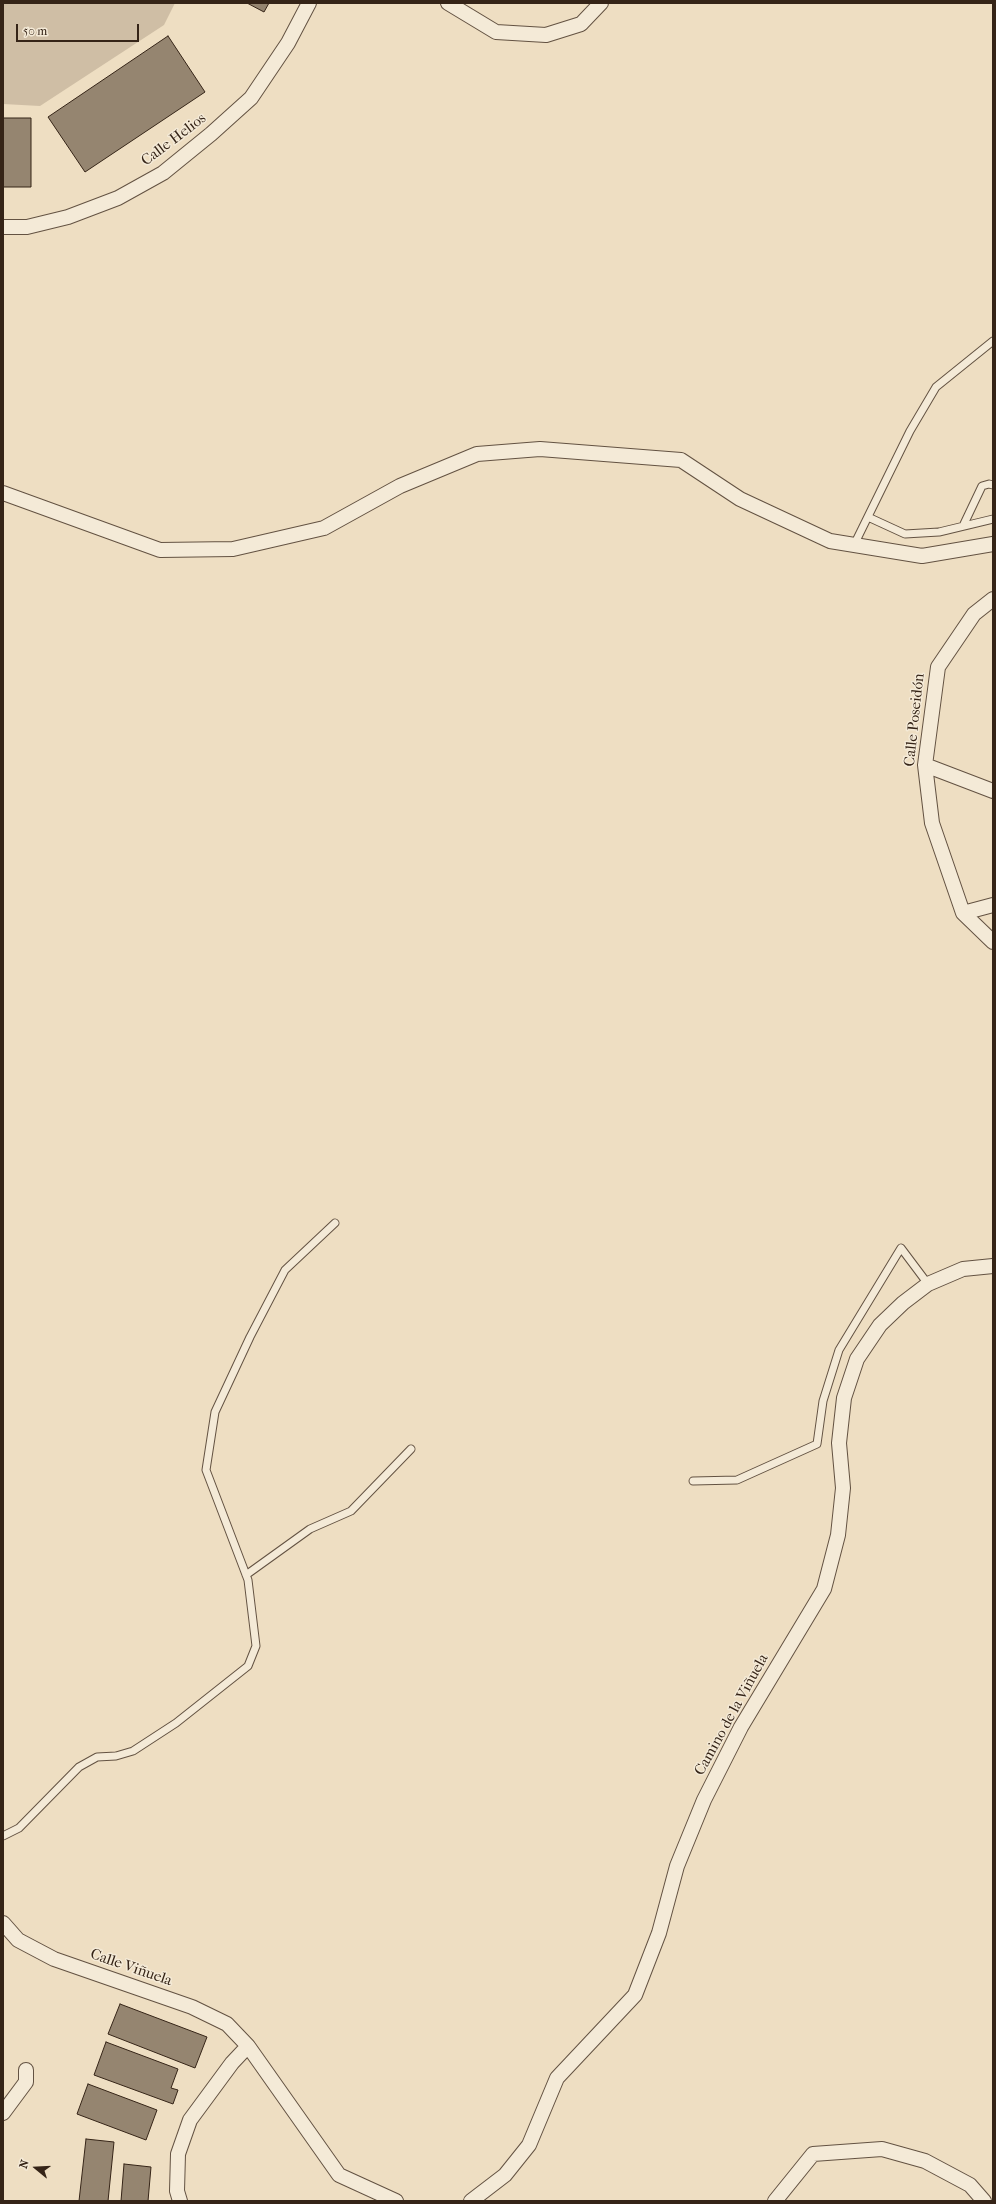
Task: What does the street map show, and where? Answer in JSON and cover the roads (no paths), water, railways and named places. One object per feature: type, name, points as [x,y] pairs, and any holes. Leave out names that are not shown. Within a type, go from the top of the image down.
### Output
[{"type":"street","name":"Calle Helios","points":[[3,227],[27,227],[68,217],[118,198],[163,173],[211,134],[251,98],[288,43],[310,3]]},
{"type":"street","points":[[448,3],[496,32],[546,35],[581,24],[601,3]]},
{"type":"street","points":[[3,493],[160,550],[233,549],[324,528],[400,486],[477,454],[540,449],[681,460],[740,499],[830,541],[922,556],[993,544]]},
{"type":"street","name":"Calle Poseidón","points":[[993,599],[974,614],[938,667],[925,765],[932,823],[963,913],[993,942]]},
{"type":"street","points":[[925,765],[993,791]]},
{"type":"street","points":[[963,913],[993,905]]},
{"type":"street","name":"Camino de la Viñuela","points":[[471,2201],[505,2175],[529,2145],[557,2078],[635,1994],[659,1933],[677,1866],[704,1800],[741,1727],[824,1589],[838,1535],[843,1488],[839,1443],[844,1398],[857,1359],[880,1325],[903,1303],[928,1284],[963,1269],[993,1266]]},
{"type":"street","name":"Calle Viñuela","points":[[3,1923],[18,1940],[54,1959],[192,2007],[227,2024],[248,2046],[339,2175],[396,2201]]},
{"type":"street","points":[[180,2201],[177,2191],[178,2154],[190,2120],[232,2063],[248,2046]]},
{"type":"street","points":[[3,2113],[26,2082],[26,2070]]},
{"type":"street","points":[[775,2201],[814,2154],[882,2149],[925,2160],[970,2185],[984,2201]]},
{"type":"lane","points":[[854,545],[910,431],[936,387],[993,341]]},
{"type":"lane","points":[[963,526],[982,486],[989,484],[993,486]]},
{"type":"lane","points":[[868,517],[905,534],[939,532],[993,519]]},
{"type":"lane","points":[[3,1836],[19,1828],[79,1766],[97,1757],[116,1756],[133,1751],[176,1723],[248,1666],[256,1646],[246,1575],[206,1470],[215,1412],[250,1337],[285,1270],[335,1223]]},
{"type":"lane","points":[[693,1481],[737,1480],[817,1444],[823,1401],[839,1350],[901,1248],[928,1284]]},
{"type":"lane","points":[[246,1575],[310,1530],[351,1511],[411,1449]]}]
